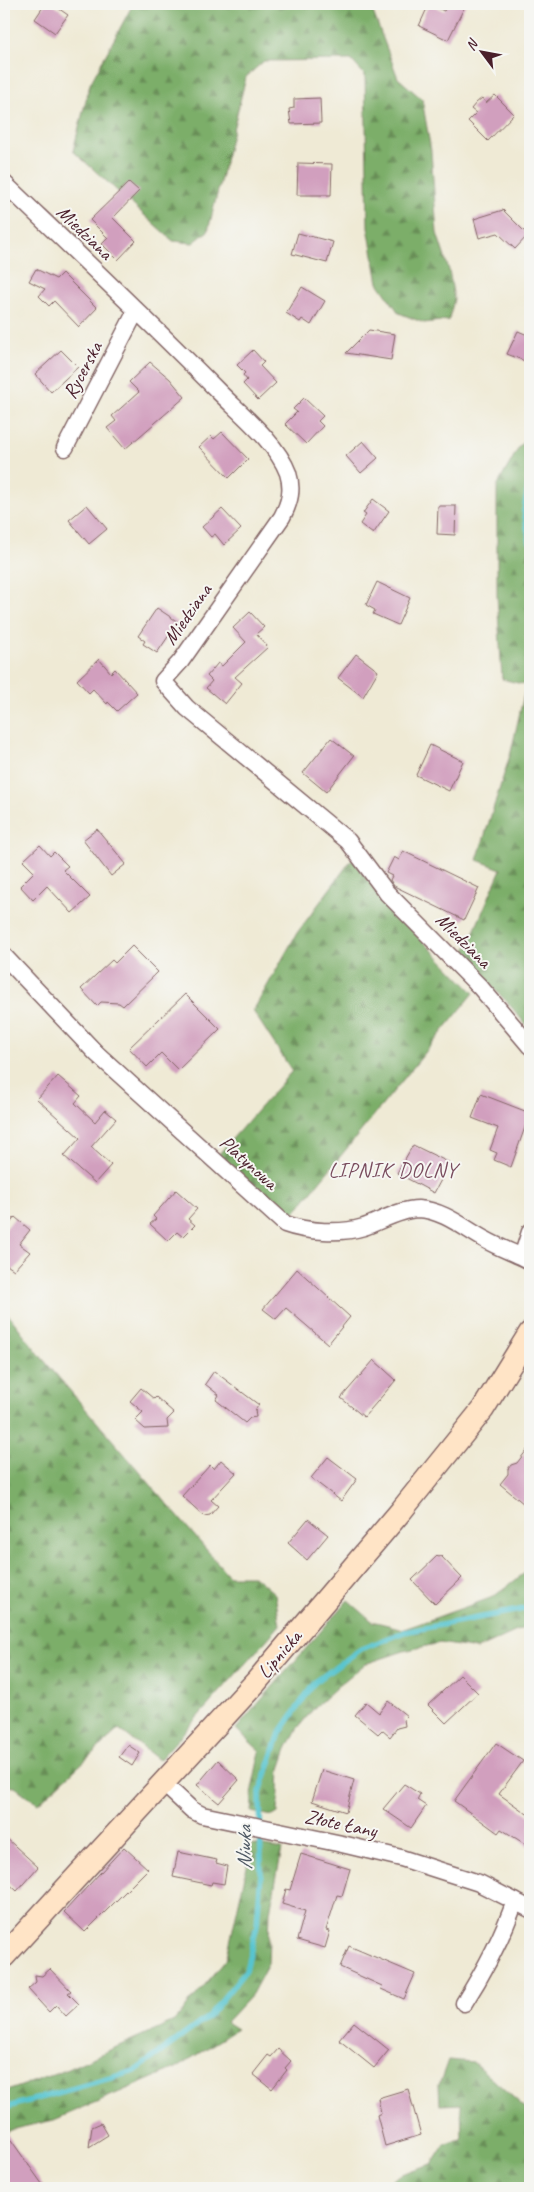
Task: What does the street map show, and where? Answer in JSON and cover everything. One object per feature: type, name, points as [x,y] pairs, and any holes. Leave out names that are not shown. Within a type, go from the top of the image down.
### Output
[{"type":"street","name":"Miedziana","points":[[4,183],[262,435],[281,460],[288,473],[291,487],[289,503],[282,516],[181,661],[163,681],[187,708],[348,841],[387,893],[480,987],[530,1046]]},
{"type":"street","name":"Rycerska","points":[[65,448],[136,311]]},
{"type":"street","name":"Platynowa","points":[[4,956],[96,1053],[285,1224],[294,1227],[336,1231],[362,1228],[417,1209],[434,1212],[454,1221],[526,1259]]},
{"type":"street","points":[[526,1259],[530,1232]]},
{"type":"street","name":"Lipnicka","points":[[4,1956],[256,1682],[436,1468],[483,1409],[530,1333]]},
{"type":"street","name":"Złote Łany","points":[[163,1783],[192,1810],[202,1815],[401,1858],[479,1883],[530,1908]]},
{"type":"street","points":[[464,2004],[484,1973],[503,1937],[515,1901]]},
{"type":"green space","points":[[133,4],[370,4],[398,78],[422,99],[431,151],[437,233],[449,270],[454,299],[449,320],[424,323],[399,313],[378,283],[368,227],[365,75],[351,60],[264,61],[246,77],[208,231],[193,243],[173,241],[73,151],[90,84]]},
{"type":"green space","points":[[530,433],[530,1030],[509,1004],[463,957],[501,869],[477,860],[511,752],[526,685],[502,679],[497,595],[497,486],[519,447]]},
{"type":"green space","points":[[352,859],[382,899],[474,993],[290,1218],[218,1155],[292,1071],[253,1011],[297,933]]},
{"type":"green space","points":[[4,1309],[42,1358],[229,1576],[254,1576],[275,1594],[280,1625],[159,1760],[119,1729],[38,1804],[15,1787],[4,1786]]},
{"type":"green space","points":[[530,1569],[530,1625],[477,1649],[440,1643],[404,1651],[365,1664],[315,1707],[297,1729],[280,1769],[278,1813],[273,1816],[251,1812],[253,1784],[260,1751],[236,1729],[348,1600],[372,1621],[404,1629],[493,1597]]},
{"type":"green space","points":[[252,1844],[282,1849],[270,1912],[268,1964],[252,1994],[226,2022],[237,2029],[176,2068],[54,2120],[4,2133],[4,2092],[61,2072],[174,2021],[226,1960]]},
{"type":"green space","points":[[448,2060],[473,2062],[530,2112],[530,2188],[383,2188],[399,2176],[432,2164],[445,2144],[462,2140],[461,2104],[440,2105],[439,2085]]},
{"type":"building","points":[[45,4],[52,4],[68,15],[55,33],[35,19]]},
{"type":"building","points":[[429,4],[444,11],[448,4],[466,4],[448,40],[419,26]]},
{"type":"building","points":[[495,95],[514,114],[488,141],[468,121],[476,113],[471,109],[476,103],[482,98],[486,103]]},
{"type":"building","points":[[320,98],[321,123],[291,124],[289,109],[294,108],[294,99]]},
{"type":"building","points":[[298,163],[332,164],[331,195],[297,195]]},
{"type":"building","points":[[129,182],[139,191],[113,218],[136,241],[118,260],[102,244],[108,238],[90,220]]},
{"type":"building","points":[[503,210],[528,235],[515,249],[498,233],[479,238],[474,219]]},
{"type":"building","points":[[298,233],[333,242],[327,263],[292,254]]},
{"type":"building","points":[[36,269],[56,279],[62,273],[97,308],[79,327],[54,301],[49,306],[39,296],[45,289],[29,281]]},
{"type":"building","points":[[302,287],[325,301],[311,325],[302,319],[300,322],[286,313]]},
{"type":"building","points":[[369,330],[395,334],[391,360],[346,353]]},
{"type":"building","points":[[518,331],[530,336],[530,363],[507,354]]},
{"type":"building","points":[[61,350],[78,367],[51,392],[35,374]]},
{"type":"building","points":[[253,350],[264,362],[260,366],[276,383],[258,400],[243,384],[247,380],[243,375],[245,373],[237,365]]},
{"type":"building","points":[[150,362],[170,379],[185,397],[125,449],[107,428],[116,421],[112,416],[139,392],[129,382]]},
{"type":"building","points":[[304,398],[323,416],[318,421],[323,426],[306,444],[285,424],[297,412],[293,409]]},
{"type":"building","points":[[222,432],[248,459],[229,478],[199,447],[211,436],[214,439]]},
{"type":"building","points":[[363,441],[378,458],[361,473],[346,456]]},
{"type":"building","points":[[373,499],[389,511],[373,534],[360,524],[366,515],[363,513]]},
{"type":"building","points":[[87,505],[107,529],[89,544],[69,520]]},
{"type":"building","points":[[438,506],[456,506],[455,535],[437,534]]},
{"type":"building","points":[[222,509],[241,529],[224,545],[215,534],[211,537],[202,527]]},
{"type":"building","points":[[377,582],[410,598],[398,625],[373,614],[375,610],[366,605]]},
{"type":"building","points":[[157,608],[178,622],[157,653],[143,644],[145,641],[138,636]]},
{"type":"building","points":[[250,612],[264,627],[256,634],[268,647],[235,677],[242,683],[225,704],[206,688],[212,681],[207,676],[218,663],[222,666],[246,642],[233,628]]},
{"type":"building","points":[[356,654],[378,671],[363,697],[338,678]]},
{"type":"building","points":[[99,659],[111,673],[115,669],[137,693],[117,711],[108,702],[107,704],[93,689],[89,693],[77,680]]},
{"type":"building","points":[[331,738],[354,756],[326,792],[303,773]]},
{"type":"building","points":[[430,745],[463,761],[449,791],[416,775]]},
{"type":"building","points":[[97,829],[126,864],[111,876],[83,840]]},
{"type":"building","points":[[40,845],[50,856],[54,852],[68,866],[63,870],[90,897],[72,913],[47,886],[33,900],[20,886],[34,872],[23,861]]},
{"type":"building","points":[[403,851],[479,888],[464,920],[394,886],[390,880],[392,876],[386,873],[394,857],[399,860]]},
{"type":"building","points":[[132,946],[158,972],[123,1006],[119,1003],[101,1002],[97,1006],[81,989],[112,960],[115,963]]},
{"type":"building","points":[[185,994],[220,1029],[178,1070],[161,1053],[147,1067],[129,1048]]},
{"type":"building","points":[[58,1076],[81,1096],[75,1103],[95,1122],[105,1110],[116,1119],[91,1147],[111,1165],[95,1183],[64,1156],[80,1138],[37,1099]]},
{"type":"building","points":[[481,1094],[530,1113],[511,1167],[494,1160],[497,1153],[490,1150],[498,1128],[472,1118]]},
{"type":"building","points":[[413,1145],[450,1163],[434,1193],[397,1173]]},
{"type":"building","points":[[176,1190],[197,1209],[188,1219],[195,1225],[183,1237],[177,1232],[168,1241],[150,1224],[156,1219],[153,1216]]},
{"type":"building","points":[[15,1217],[30,1230],[19,1244],[30,1252],[14,1270],[4,1263],[4,1231]]},
{"type":"building","points":[[297,1269],[350,1317],[328,1344],[286,1308],[276,1319],[263,1309]]},
{"type":"building","points":[[374,1360],[396,1380],[364,1417],[341,1398]]},
{"type":"building","points":[[214,1371],[259,1405],[255,1410],[256,1417],[250,1418],[245,1423],[216,1400],[219,1395],[205,1384]]},
{"type":"building","points":[[141,1388],[154,1399],[156,1397],[174,1413],[167,1420],[168,1428],[145,1429],[135,1420],[143,1412],[130,1401]]},
{"type":"building","points":[[530,1446],[530,1496],[524,1504],[500,1484],[508,1474],[508,1469],[511,1465],[517,1463]]},
{"type":"building","points":[[328,1457],[357,1479],[341,1501],[311,1478]]},
{"type":"building","points":[[221,1460],[236,1473],[211,1500],[218,1506],[210,1515],[204,1516],[182,1496],[210,1465],[214,1469]]},
{"type":"building","points":[[308,1519],[328,1535],[307,1560],[288,1543]]},
{"type":"building","points":[[437,1556],[441,1556],[462,1578],[435,1604],[412,1580]]},
{"type":"building","points":[[460,1675],[478,1693],[446,1723],[428,1705]]},
{"type":"building","points":[[388,1701],[407,1716],[404,1719],[405,1726],[397,1728],[390,1737],[382,1730],[378,1734],[355,1715],[366,1702],[379,1713]]},
{"type":"building","points":[[496,1743],[523,1761],[499,1794],[530,1816],[530,1847],[501,1829],[498,1833],[454,1801]]},
{"type":"building","points":[[128,1745],[140,1753],[132,1766],[119,1757]]},
{"type":"building","points":[[218,1760],[239,1780],[219,1803],[197,1785]]},
{"type":"building","points":[[322,1770],[354,1780],[346,1812],[312,1801]]},
{"type":"building","points":[[404,1784],[420,1794],[417,1800],[426,1806],[411,1828],[383,1809]]},
{"type":"building","points":[[4,1836],[38,1867],[17,1891],[4,1879]]},
{"type":"building","points":[[124,1847],[148,1869],[85,1932],[64,1912]]},
{"type":"building","points":[[178,1852],[217,1860],[216,1863],[227,1866],[224,1884],[212,1882],[211,1885],[173,1877]]},
{"type":"building","points":[[301,1854],[350,1869],[342,1896],[337,1895],[326,1930],[330,1931],[325,1948],[297,1940],[305,1911],[282,1904],[286,1889],[290,1890]]},
{"type":"building","points":[[349,1946],[415,1974],[404,1999],[381,1989],[382,1986],[340,1967]]},
{"type":"building","points":[[50,1969],[71,1991],[68,1993],[79,2004],[66,2016],[56,2005],[49,2012],[28,1989],[36,1982],[35,1975],[42,1976]]},
{"type":"building","points":[[354,2022],[389,2050],[374,2068],[339,2040]]},
{"type":"building","points":[[278,2049],[291,2061],[285,2068],[287,2070],[272,2089],[253,2074],[268,2055],[271,2057]]},
{"type":"building","points":[[408,2089],[421,2135],[385,2146],[377,2115],[381,2113],[378,2098]]},
{"type":"building","points":[[101,2123],[108,2135],[89,2147],[92,2127]]},
{"type":"building","points":[[4,2130],[35,2174],[45,2188],[4,2188]]},
{"type":"waterway","name":"Niwka","points":[[530,477],[524,511],[530,542]]},
{"type":"waterway","name":"Niwka","points":[[4,2108],[135,2071],[208,2017],[246,1970],[257,1925],[261,1873],[260,1792],[280,1733],[315,1682],[361,1649],[404,1632],[530,1608]]},
{"type":"district","name":"LIPNIK DOLNY","points":[[393,1170]]}]
